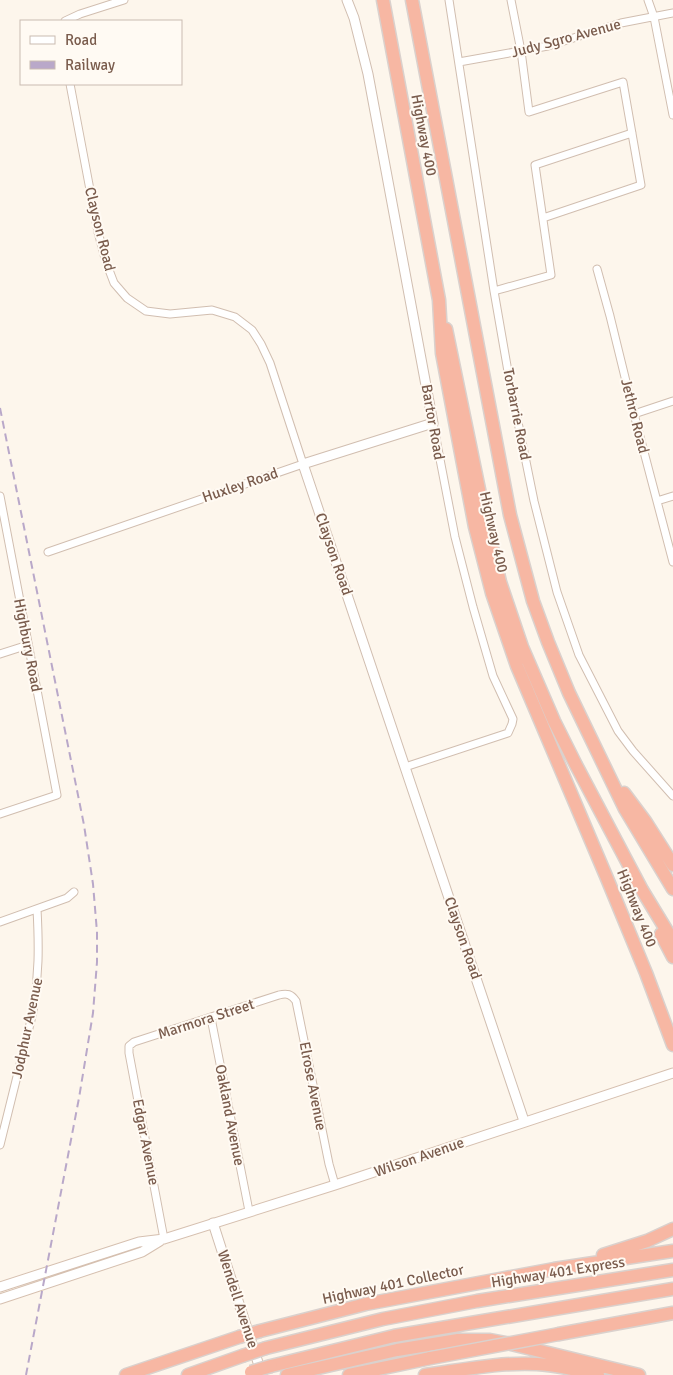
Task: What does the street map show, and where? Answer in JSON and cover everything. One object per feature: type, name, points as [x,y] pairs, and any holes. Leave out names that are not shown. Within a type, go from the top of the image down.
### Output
[{"type":"highway","name":"Highway 400","points":[[383,0],[439,300],[442,353],[475,527],[492,593],[518,666],[646,973],[672,1041]]},
{"type":"highway","name":"Highway 400","points":[[412,0],[510,515],[522,564],[533,601],[569,693],[625,808],[673,889]]},
{"type":"highway","points":[[439,300],[452,351],[500,582],[522,647],[554,721],[642,890],[673,957]]},
{"type":"highway","points":[[605,766],[645,821],[673,865]]},
{"type":"highway","points":[[642,890],[673,941]]},
{"type":"highway","points":[[554,1269],[629,1247],[673,1229]]},
{"type":"highway","name":"Highway 401 Collector","points":[[126,1375],[260,1331],[366,1304],[554,1269],[673,1251]]},
{"type":"highway","name":"Highway 401 Express","points":[[188,1375],[266,1348],[383,1319],[477,1301],[673,1270]]},
{"type":"highway","points":[[257,1372],[394,1336],[673,1289]]},
{"type":"highway","points":[[349,1375],[673,1313]]},
{"type":"highway","points":[[287,1375],[397,1350],[471,1339],[511,1344],[639,1375]]},
{"type":"highway","points":[[425,1375],[524,1364],[550,1365],[598,1375]]},
{"type":"street","points":[[68,20],[80,14],[124,0]]},
{"type":"street","name":"Bartor Road","points":[[347,0],[354,18],[368,74],[455,537],[493,676],[513,719],[508,733],[405,767]]},
{"type":"street","name":"Torbarrie Road","points":[[448,0],[510,383],[534,501],[557,592],[579,655],[618,731],[673,796]]},
{"type":"street","points":[[511,0],[521,51],[529,112],[623,82],[641,185],[543,218]]},
{"type":"street","points":[[648,0],[654,17],[673,116]]},
{"type":"street","name":"Judy Sgro Avenue","points":[[459,62],[564,42],[621,23],[673,13]]},
{"type":"street","name":"Clayson Road","points":[[70,85],[98,232],[114,283],[127,298],[146,311],[170,314],[212,310],[235,317],[252,330],[270,363],[524,1122]]},
{"type":"street","points":[[494,291],[551,275],[535,165],[632,133]]},
{"type":"street","name":"Jethro Road","points":[[597,269],[673,562]]},
{"type":"street","points":[[634,414],[673,401]]},
{"type":"street","name":"Huxley Road","points":[[48,552],[303,464],[433,423]]},
{"type":"street","points":[[657,501],[673,496]]},
{"type":"street","name":"Highbury Road","points":[[0,498],[57,795],[0,814]]},
{"type":"street","points":[[0,654],[28,645]]},
{"type":"street","points":[[0,922],[67,898],[74,892]]},
{"type":"street","name":"Jodphur Avenue","points":[[0,1145],[36,995],[39,960],[37,909]]},
{"type":"street","name":"Marmora Street","points":[[129,1046],[134,1042],[285,994]]},
{"type":"street","name":"Elrose Avenue","points":[[285,994],[290,994],[296,1001],[329,1164],[335,1185]]},
{"type":"street","name":"Oakland Avenue","points":[[210,1018],[250,1211]]},
{"type":"street","name":"Edgar Avenue","points":[[129,1046],[164,1239]]},
{"type":"street","name":"Wilson Avenue","points":[[0,1287],[139,1242],[164,1239],[335,1185],[673,1072]]},
{"type":"street","name":"Wendell Avenue","points":[[213,1223],[257,1372]]},
{"type":"street","name":"Wilson Avenue","points":[[0,1299],[142,1252],[164,1239]]},
{"type":"railway","points":[[0,408],[84,825],[93,884],[97,932],[93,1013],[79,1098],[26,1375]]}]
